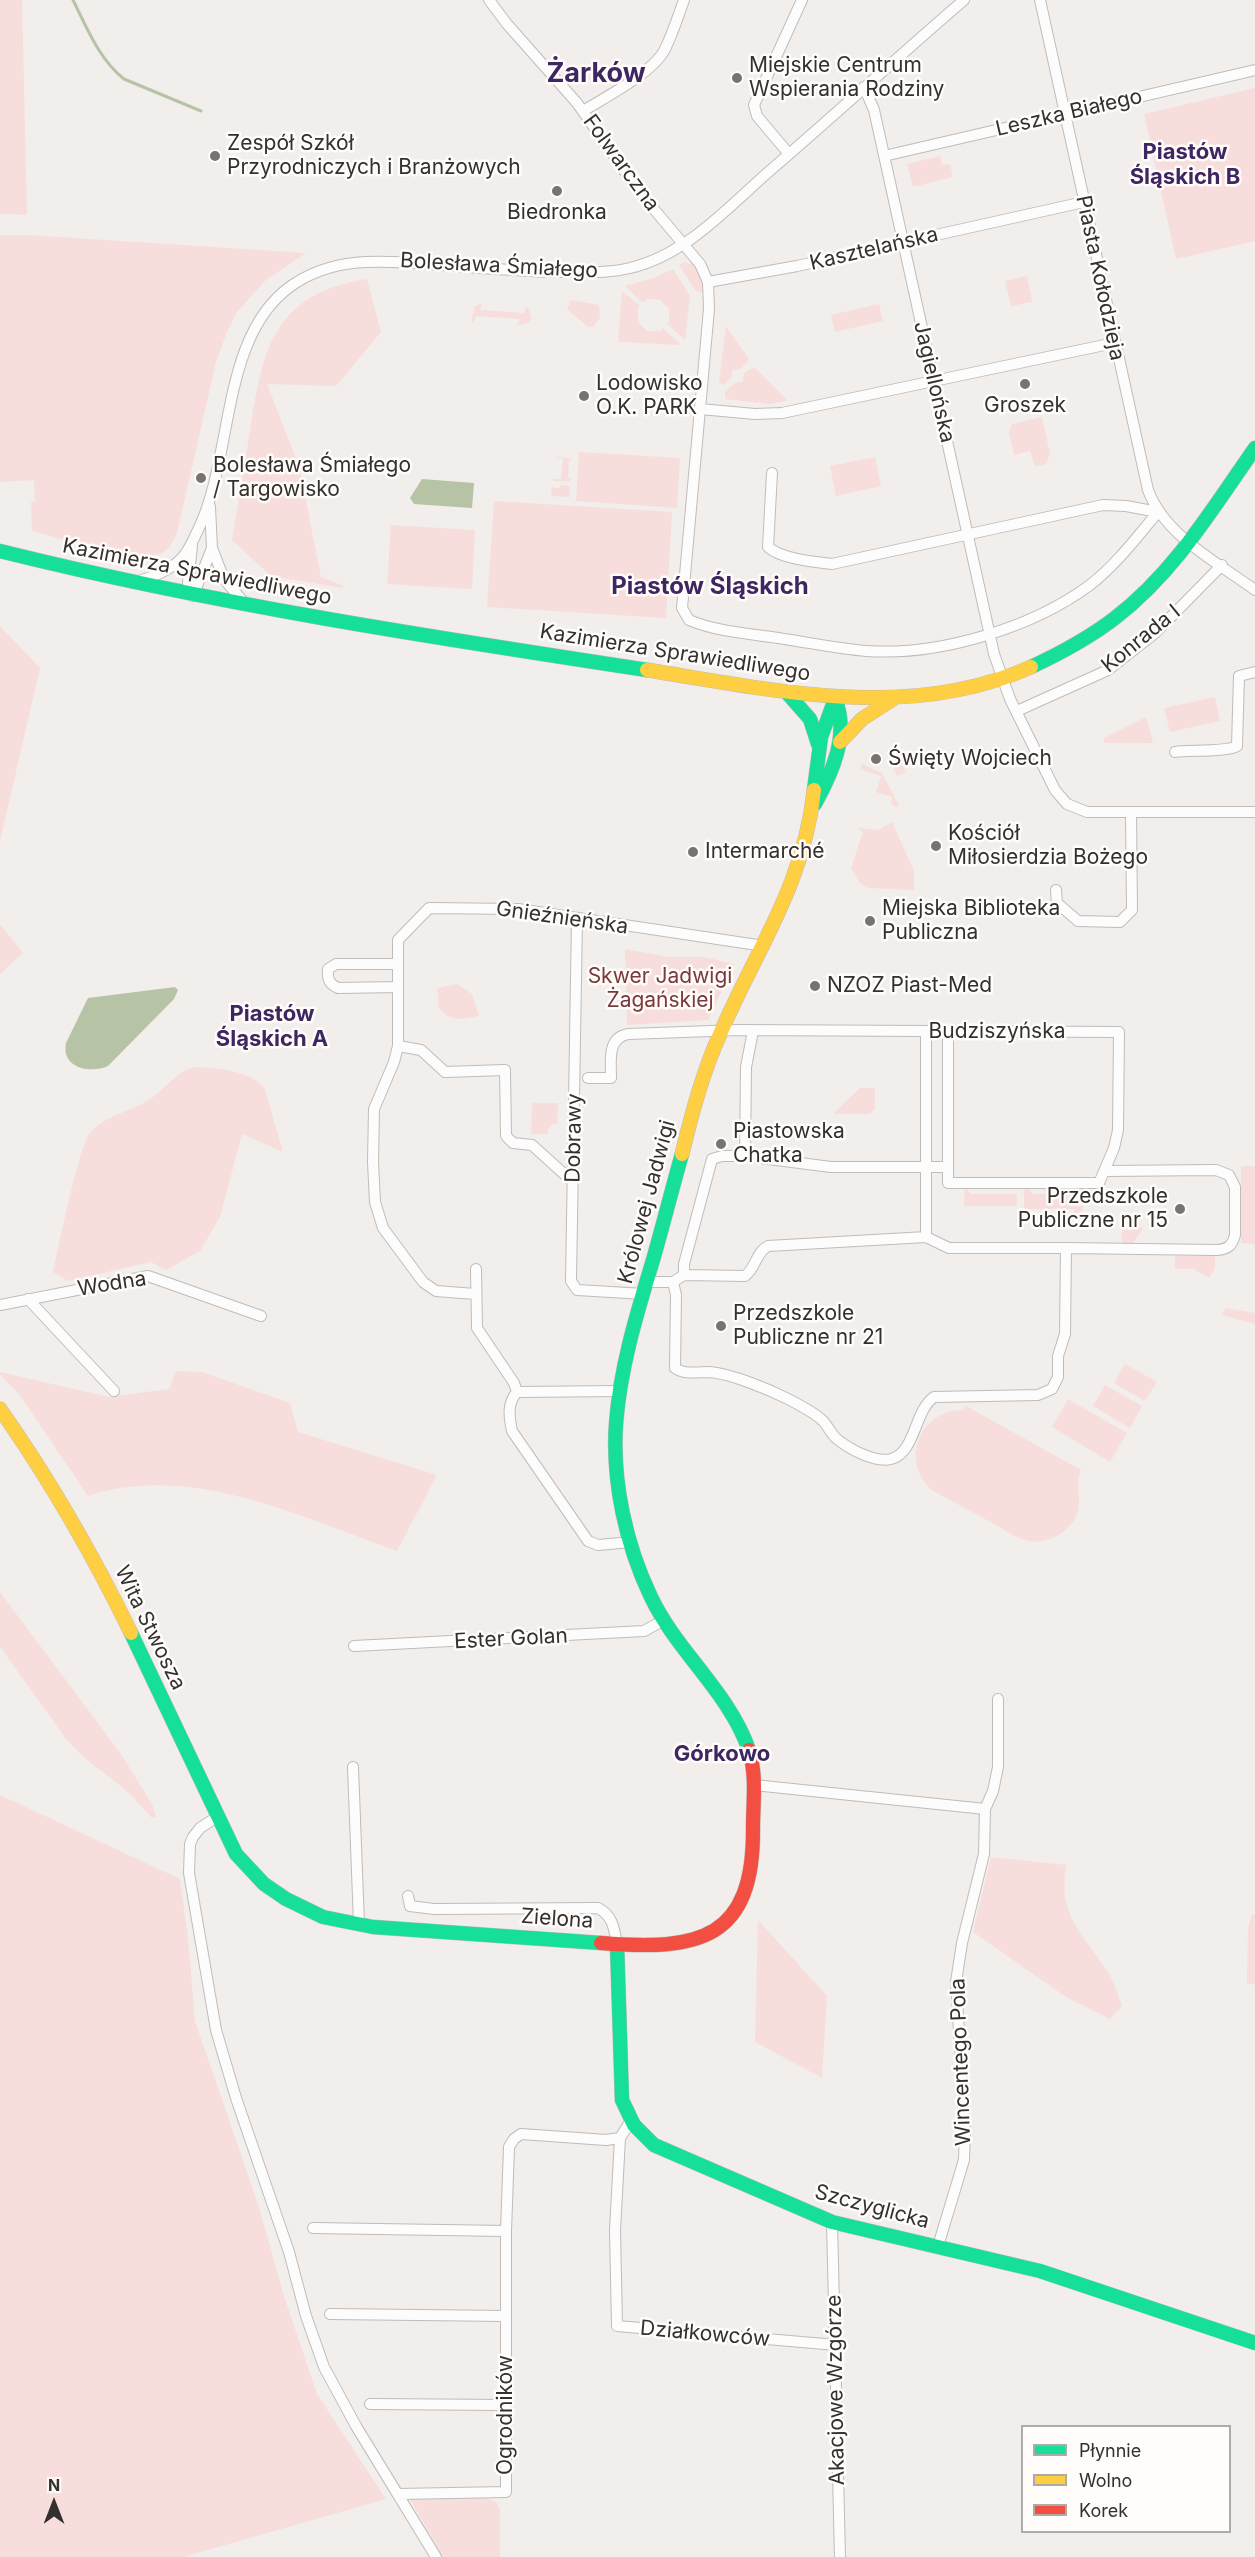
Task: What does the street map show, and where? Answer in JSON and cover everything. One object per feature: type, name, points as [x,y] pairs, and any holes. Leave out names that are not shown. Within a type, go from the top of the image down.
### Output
[{"type":"street","points":[[492,3],[504,0]]},
{"type":"street","points":[[583,111],[658,59],[665,50],[684,0]]},
{"type":"street","points":[[789,154],[754,112],[755,100],[802,0]]},
{"type":"street","name":"Bolesława Śmiałego","points":[[130,584],[156,576],[170,568],[180,559],[193,540],[210,506],[238,376],[251,333],[266,309],[288,288],[308,274],[330,266],[386,261],[554,272],[616,271],[660,258],[683,244],[964,0]]},
{"type":"street","name":"Piasta Kołodzieja","points":[[1040,0],[1148,490],[1158,512],[1189,542]]},
{"type":"street","name":"Folwarczna","points":[[492,3],[583,111],[637,189],[683,244]]},
{"type":"street","name":"Leszka Białego","points":[[884,156],[1255,70]]},
{"type":"street","name":"Jagiellońska","points":[[864,87],[870,97],[884,156],[1001,678]]},
{"type":"street","name":"Kasztelańska","points":[[708,282],[798,266],[1084,201]]},
{"type":"street","points":[[683,244],[700,264],[708,282],[709,309],[682,608],[688,620],[715,627],[868,651],[939,646],[990,634],[1056,606],[1089,585],[1106,570],[1158,512]]},
{"type":"street","points":[[700,409],[755,414],[782,413],[1114,343]]},
{"type":"street","name":"Kazimierza Sprawiedliwego","points":[[0,551],[130,584],[247,606],[788,694],[835,699],[893,699],[942,694],[1001,678],[1062,651],[1114,618],[1154,583],[1189,542],[1255,448]]},
{"type":"street","points":[[772,473],[768,547],[773,551],[807,561],[832,564],[1103,505],[1126,506],[1158,512]]},
{"type":"street","name":"Bolesława Śmiałego","points":[[210,506],[212,548],[224,579],[247,606]]},
{"type":"street","name":"Bolesława Śmiałego","points":[[193,540],[188,583],[193,596]]},
{"type":"street","points":[[1189,542],[1255,590]]},
{"type":"street","name":"Bolesława Śmiałego","points":[[193,596],[212,548]]},
{"type":"street","name":"Konrada I","points":[[1017,711],[1108,670],[1155,633],[1222,565]]},
{"type":"street","points":[[1174,752],[1228,750],[1237,746],[1239,676],[1255,672]]},
{"type":"street","points":[[1001,678],[1054,790],[1067,804],[1087,812],[1255,812]]},
{"type":"street","points":[[788,694],[810,719],[819,749]]},
{"type":"street","name":"Królowej Jadwigi","points":[[812,808],[822,790],[837,746],[842,722],[835,699]]},
{"type":"street","name":"Królowej Jadwigi","points":[[664,1620],[645,1583],[631,1542],[617,1474],[617,1413],[620,1391],[701,1085],[721,1030],[764,946],[796,874],[812,808],[819,749],[827,714],[835,699]]},
{"type":"street","points":[[837,746],[846,733],[862,718],[893,699]]},
{"type":"street","points":[[1056,890],[1057,903],[1078,921],[1120,922],[1132,910],[1131,812]]},
{"type":"street","name":"Gnieźnieńska","points":[[476,1294],[436,1291],[423,1282],[383,1228],[375,1202],[373,1162],[375,1109],[398,1046],[398,940],[429,908],[506,908],[764,946]]},
{"type":"street","name":"Dobrawy","points":[[577,918],[571,1281],[577,1290],[646,1288]]},
{"type":"street","points":[[398,964],[336,964],[328,969],[328,979],[331,985],[398,987]]},
{"type":"street","name":"Budziszyńska","points":[[588,1078],[612,1078],[613,1043],[620,1035],[721,1030],[1119,1032],[1118,1130],[1100,1183],[948,1182],[947,1167]]},
{"type":"street","points":[[745,1156],[746,1067],[753,1031]]},
{"type":"street","points":[[926,1032],[926,1237]]},
{"type":"street","points":[[684,1275],[712,1159],[722,1156],[745,1156],[831,1167],[947,1167],[948,1032]]},
{"type":"street","points":[[398,1046],[421,1050],[445,1072],[505,1070],[506,1136],[513,1143],[532,1145],[573,1182]]},
{"type":"street","points":[[646,1288],[673,1282],[684,1275],[745,1276],[750,1273],[764,1247],[926,1237],[949,1248],[1224,1250],[1233,1243],[1235,1187],[1229,1174],[1216,1170],[1105,1171]]},
{"type":"street","points":[[673,1282],[676,1295],[675,1368],[684,1372],[714,1372],[787,1398],[824,1421],[836,1438],[867,1455],[888,1460],[897,1457],[904,1450],[920,1417],[934,1397],[1038,1395],[1052,1389],[1058,1377],[1058,1356],[1065,1334],[1066,1248]]},
{"type":"street","points":[[476,1269],[477,1328],[517,1392]]},
{"type":"street","name":"Wodna","points":[[0,1305],[148,1276],[261,1316]]},
{"type":"street","points":[[28,1299],[114,1392]]},
{"type":"street","points":[[620,1391],[517,1392],[510,1400],[510,1422],[512,1431],[588,1541],[598,1545],[631,1542]]},
{"type":"street","name":"Wita Stwosza","points":[[0,1409],[71,1517],[153,1680],[236,1854],[250,1872]]},
{"type":"street","name":"Ester Golan","points":[[354,1646],[644,1631],[664,1620]]},
{"type":"street","name":"Zielona","points":[[250,1872],[273,1893],[298,1907],[324,1917],[359,1924],[617,1944],[685,1941],[716,1931],[731,1918],[742,1903],[751,1876],[754,1785],[748,1746],[712,1684],[664,1620]]},
{"type":"street","name":"Wincentego Pola","points":[[938,2246],[964,2160],[965,2130],[956,1982],[962,1943],[984,1854],[986,1809],[998,1767],[998,1699]]},
{"type":"street","points":[[353,1767],[359,1924]]},
{"type":"street","points":[[754,1785],[986,1809]]},
{"type":"street","points":[[217,1816],[200,1828],[190,1844],[189,1873],[216,2030],[236,2098],[289,2252],[315,2343],[356,2426],[436,2557]]},
{"type":"street","points":[[408,1896],[411,1906],[434,1909],[598,1908],[611,1919],[617,1944],[620,2085],[630,2122],[620,2138]]},
{"type":"street","name":"Szczyglicka","points":[[630,2122],[641,2136],[672,2155],[832,2222],[1040,2271],[1255,2343]]},
{"type":"street","name":"Ogrodników","points":[[398,2494],[506,2492],[506,2231],[509,2147],[521,2134],[606,2140],[620,2138]]},
{"type":"street","name":"Działkowców","points":[[620,2138],[615,2230],[616,2326],[836,2345]]},
{"type":"street","name":"Akacjowe Wzgórze","points":[[832,2222],[840,2557]]},
{"type":"street","points":[[312,2228],[506,2231]]},
{"type":"street","points":[[330,2314],[506,2316]]},
{"type":"street","points":[[370,2404],[506,2405]]},
{"type":"green space","points":[[0,0],[22,0],[27,215],[0,214]]},
{"type":"green space","points":[[1255,88],[1255,241],[1176,259],[1144,114]]},
{"type":"green space","points":[[940,156],[942,165],[950,164],[953,177],[913,187],[907,164]]},
{"type":"green space","points":[[0,235],[306,253],[266,280],[237,312],[227,332],[216,362],[177,533],[168,548],[160,554],[149,556],[117,553],[32,531],[31,502],[35,501],[34,480],[0,482]]},
{"type":"green space","points":[[685,262],[690,264],[693,262],[700,274],[705,293],[696,291],[679,265]]},
{"type":"green space","points":[[673,269],[690,296],[685,340],[667,324],[669,309],[660,300],[647,299],[643,303],[625,286],[654,278]]},
{"type":"green space","points":[[1027,276],[1032,302],[1011,306],[1005,281]]},
{"type":"green space","points":[[367,279],[381,332],[336,386],[267,384],[299,466],[321,577],[344,586],[342,588],[271,576],[232,540],[255,401],[268,350],[278,330],[292,312],[311,297],[336,286]]},
{"type":"green space","points":[[622,291],[640,306],[638,322],[647,331],[660,331],[663,328],[681,345],[618,342]]},
{"type":"green space","points":[[571,300],[599,305],[600,318],[593,327],[588,327],[567,309]]},
{"type":"green space","points":[[482,303],[480,310],[524,313],[527,306],[532,318],[529,322],[517,326],[520,319],[476,316],[473,323],[471,321],[475,306]]},
{"type":"green space","points":[[879,304],[883,321],[835,332],[831,315]]},
{"type":"green space","points":[[726,326],[749,359],[741,369],[733,370],[731,378],[723,385],[719,382]]},
{"type":"green space","points":[[754,367],[786,401],[770,404],[725,399],[725,392],[735,383],[743,381],[744,373]]},
{"type":"green space","points":[[1042,417],[1050,454],[1046,464],[1035,466],[1030,451],[1014,455],[1009,432],[1012,424]]},
{"type":"green space","points":[[579,452],[680,458],[677,508],[576,501]]},
{"type":"green space","points":[[555,456],[572,459],[569,461],[568,478],[571,478],[570,481],[553,481],[553,479],[561,479],[563,459]]},
{"type":"green space","points":[[875,457],[881,486],[836,496],[830,466]]},
{"type":"green space","points":[[552,485],[554,488],[560,488],[560,485],[569,486],[570,497],[551,496]]},
{"type":"green space","points":[[494,501],[672,512],[666,618],[487,607]]},
{"type":"green space","points":[[391,525],[475,530],[472,589],[387,584]]},
{"type":"green space","points":[[0,626],[40,668],[0,841]]},
{"type":"green space","points":[[1215,697],[1220,721],[1170,732],[1164,708]]},
{"type":"green space","points":[[1146,717],[1153,743],[1104,743],[1104,738]]},
{"type":"green space","points":[[896,752],[906,772],[897,776],[887,755]]},
{"type":"green space","points":[[862,764],[882,773],[899,805],[895,807],[891,804],[892,797],[876,792],[881,776],[860,769]]},
{"type":"green space","points":[[892,822],[914,871],[914,890],[869,888],[860,883],[851,868],[863,832],[857,828],[878,830]]},
{"type":"green space","points":[[0,924],[23,953],[0,974]]},
{"type":"green space","name":"Skwer Jadwigi Żagańskiej","points":[[625,949],[669,957],[704,957],[734,964],[708,1020],[627,1025]]},
{"type":"green space","points":[[457,984],[472,994],[479,1016],[452,1018],[439,1008],[437,988]]},
{"type":"green space","points":[[198,1067],[242,1074],[264,1087],[283,1152],[242,1134],[220,1217],[200,1251],[166,1270],[151,1262],[68,1281],[53,1272],[80,1157],[90,1133],[104,1121],[153,1097],[184,1071]]},
{"type":"green space","points":[[860,1088],[875,1088],[875,1108],[870,1114],[833,1114]]},
{"type":"green space","points":[[532,1103],[558,1103],[557,1124],[553,1124],[548,1134],[531,1134]]},
{"type":"green space","points":[[1241,1166],[1255,1166],[1255,1244],[1241,1243]]},
{"type":"green space","points":[[965,1186],[971,1194],[1017,1194],[1017,1206],[964,1206]]},
{"type":"green space","points":[[1024,1187],[1028,1187],[1033,1194],[1076,1194],[1069,1187],[1087,1188],[1089,1192],[1087,1197],[1067,1196],[1067,1205],[1084,1206],[1082,1211],[1074,1217],[1074,1209],[1024,1209]]},
{"type":"green space","points":[[1142,1227],[1142,1231],[1130,1247],[1122,1241],[1121,1233],[1124,1230]]},
{"type":"green space","points":[[1175,1256],[1215,1256],[1215,1269],[1209,1278],[1194,1269],[1175,1269]]},
{"type":"green space","points":[[1226,1308],[1255,1313],[1255,1324],[1222,1315]]},
{"type":"green space","points":[[1125,1364],[1157,1382],[1145,1401],[1114,1383]]},
{"type":"green space","points":[[176,1371],[202,1372],[290,1403],[298,1432],[437,1475],[397,1551],[284,1510],[205,1489],[166,1485],[127,1487],[88,1496],[21,1397],[0,1374],[0,1372],[109,1397],[169,1389]]},
{"type":"green space","points":[[1105,1385],[1142,1406],[1130,1428],[1093,1406]]},
{"type":"green space","points":[[1068,1399],[1127,1433],[1110,1462],[1052,1427]]},
{"type":"green space","points":[[966,1406],[1081,1470],[1078,1482],[1078,1513],[1066,1530],[1048,1540],[1035,1542],[1024,1540],[933,1491],[923,1479],[917,1466],[916,1453],[925,1428],[948,1412],[963,1410]]},
{"type":"green space","points":[[0,1592],[121,1754],[152,1804],[156,1817],[152,1818],[127,1791],[82,1756],[66,1739],[0,1647]]},
{"type":"green space","points":[[0,1795],[180,1879],[195,2021],[259,2207],[284,2296],[317,2394],[386,2499],[183,2557],[0,2557]]},
{"type":"green space","points":[[991,1857],[1066,1865],[1064,1883],[1069,1911],[1080,1934],[1109,1975],[1122,2006],[1110,2019],[1066,1997],[973,1932]]},
{"type":"green space","points":[[1252,1914],[1255,1915],[1255,1985],[1247,1983],[1248,1928]]},
{"type":"green space","points":[[758,1920],[827,1996],[822,2078],[755,2042]]},
{"type":"green space","points":[[487,2498],[497,2503],[500,2509],[500,2557],[443,2557],[410,2499]]},
{"type":"shaded area","points":[[422,479],[474,483],[472,508],[414,504],[410,498]]},
{"type":"shaded area","points":[[175,987],[178,990],[174,999],[108,1066],[85,1069],[78,1067],[68,1058],[66,1043],[88,998]]},
{"type":"waterway","points":[[73,0],[101,53],[124,79],[201,111]]},
{"type":"traffic: fast","points":[[1031,667],[1095,632],[1115,618],[1156,581],[1191,539],[1255,448]]},
{"type":"traffic: fast","points":[[0,551],[160,587],[322,618],[647,670]]},
{"type":"traffic: fast","points":[[788,694],[810,719],[818,744]]},
{"type":"traffic: fast","points":[[815,804],[833,766],[840,739],[841,726],[835,699]]},
{"type":"traffic: fast","points":[[814,790],[821,737],[835,699]]},
{"type":"traffic: fast","points":[[682,1154],[625,1361],[616,1424],[616,1468],[628,1535],[651,1597],[674,1636],[729,1709],[749,1750]]},
{"type":"traffic: fast","points":[[131,1633],[236,1854],[264,1884],[286,1899],[323,1917],[373,1927],[601,1943]]},
{"type":"traffic: fast","points":[[617,1944],[622,2100],[634,2125],[654,2145],[832,2222],[1040,2271],[1255,2343]]},
{"type":"traffic: slow","points":[[647,670],[792,692],[840,697],[889,697],[937,693],[984,684],[1031,667]]},
{"type":"traffic: slow","points":[[840,742],[862,719],[893,699]]},
{"type":"traffic: slow","points":[[682,1154],[698,1092],[715,1047],[790,886],[809,824],[814,790]]},
{"type":"traffic: slow","points":[[0,1409],[70,1518],[131,1633]]},
{"type":"traffic: jam","points":[[601,1943],[636,1945],[692,1940],[714,1930],[731,1916],[743,1894],[751,1865],[754,1789],[749,1750]]},
{"type":"place","name":"Miejskie Centrum Wspierania Rodziny","points":[[737,78]]},
{"type":"place","name":"Zespół Szkół Przyrodniczych i Branżowych","points":[[215,156]]},
{"type":"place","name":"Biedronka","points":[[557,191]]},
{"type":"place","name":"Groszek","points":[[1025,384]]},
{"type":"place","name":"Lodowisko O.K. PARK","points":[[584,396]]},
{"type":"place","name":"Bolesława Śmiałego / Targowisko","points":[[201,478]]},
{"type":"place","name":"Święty Wojciech","points":[[876,759]]},
{"type":"place","name":"Kościół Miłosierdzia Bożego","points":[[936,846]]},
{"type":"place","name":"Intermarché","points":[[693,852]]},
{"type":"place","name":"Miejska Biblioteka Publiczna","points":[[870,921]]},
{"type":"place","name":"NZOZ Piast-Med","points":[[815,986]]},
{"type":"place","name":"Piastowska Chatka","points":[[721,1144]]},
{"type":"place","name":"Przedszkole Publiczne nr 15","points":[[1180,1209]]},
{"type":"place","name":"Przedszkole Publiczne nr 21","points":[[721,1326]]},
{"type":"district","name":"Żarków","points":[[596,74]]},
{"type":"district","name":"Piastów Śląskich B","points":[[1185,164]]},
{"type":"district","name":"Piastów Śląskich","points":[[710,587]]},
{"type":"district","name":"Piastów Śląskich A","points":[[272,1026]]},
{"type":"district","name":"Górkowo","points":[[722,1754]]}]
